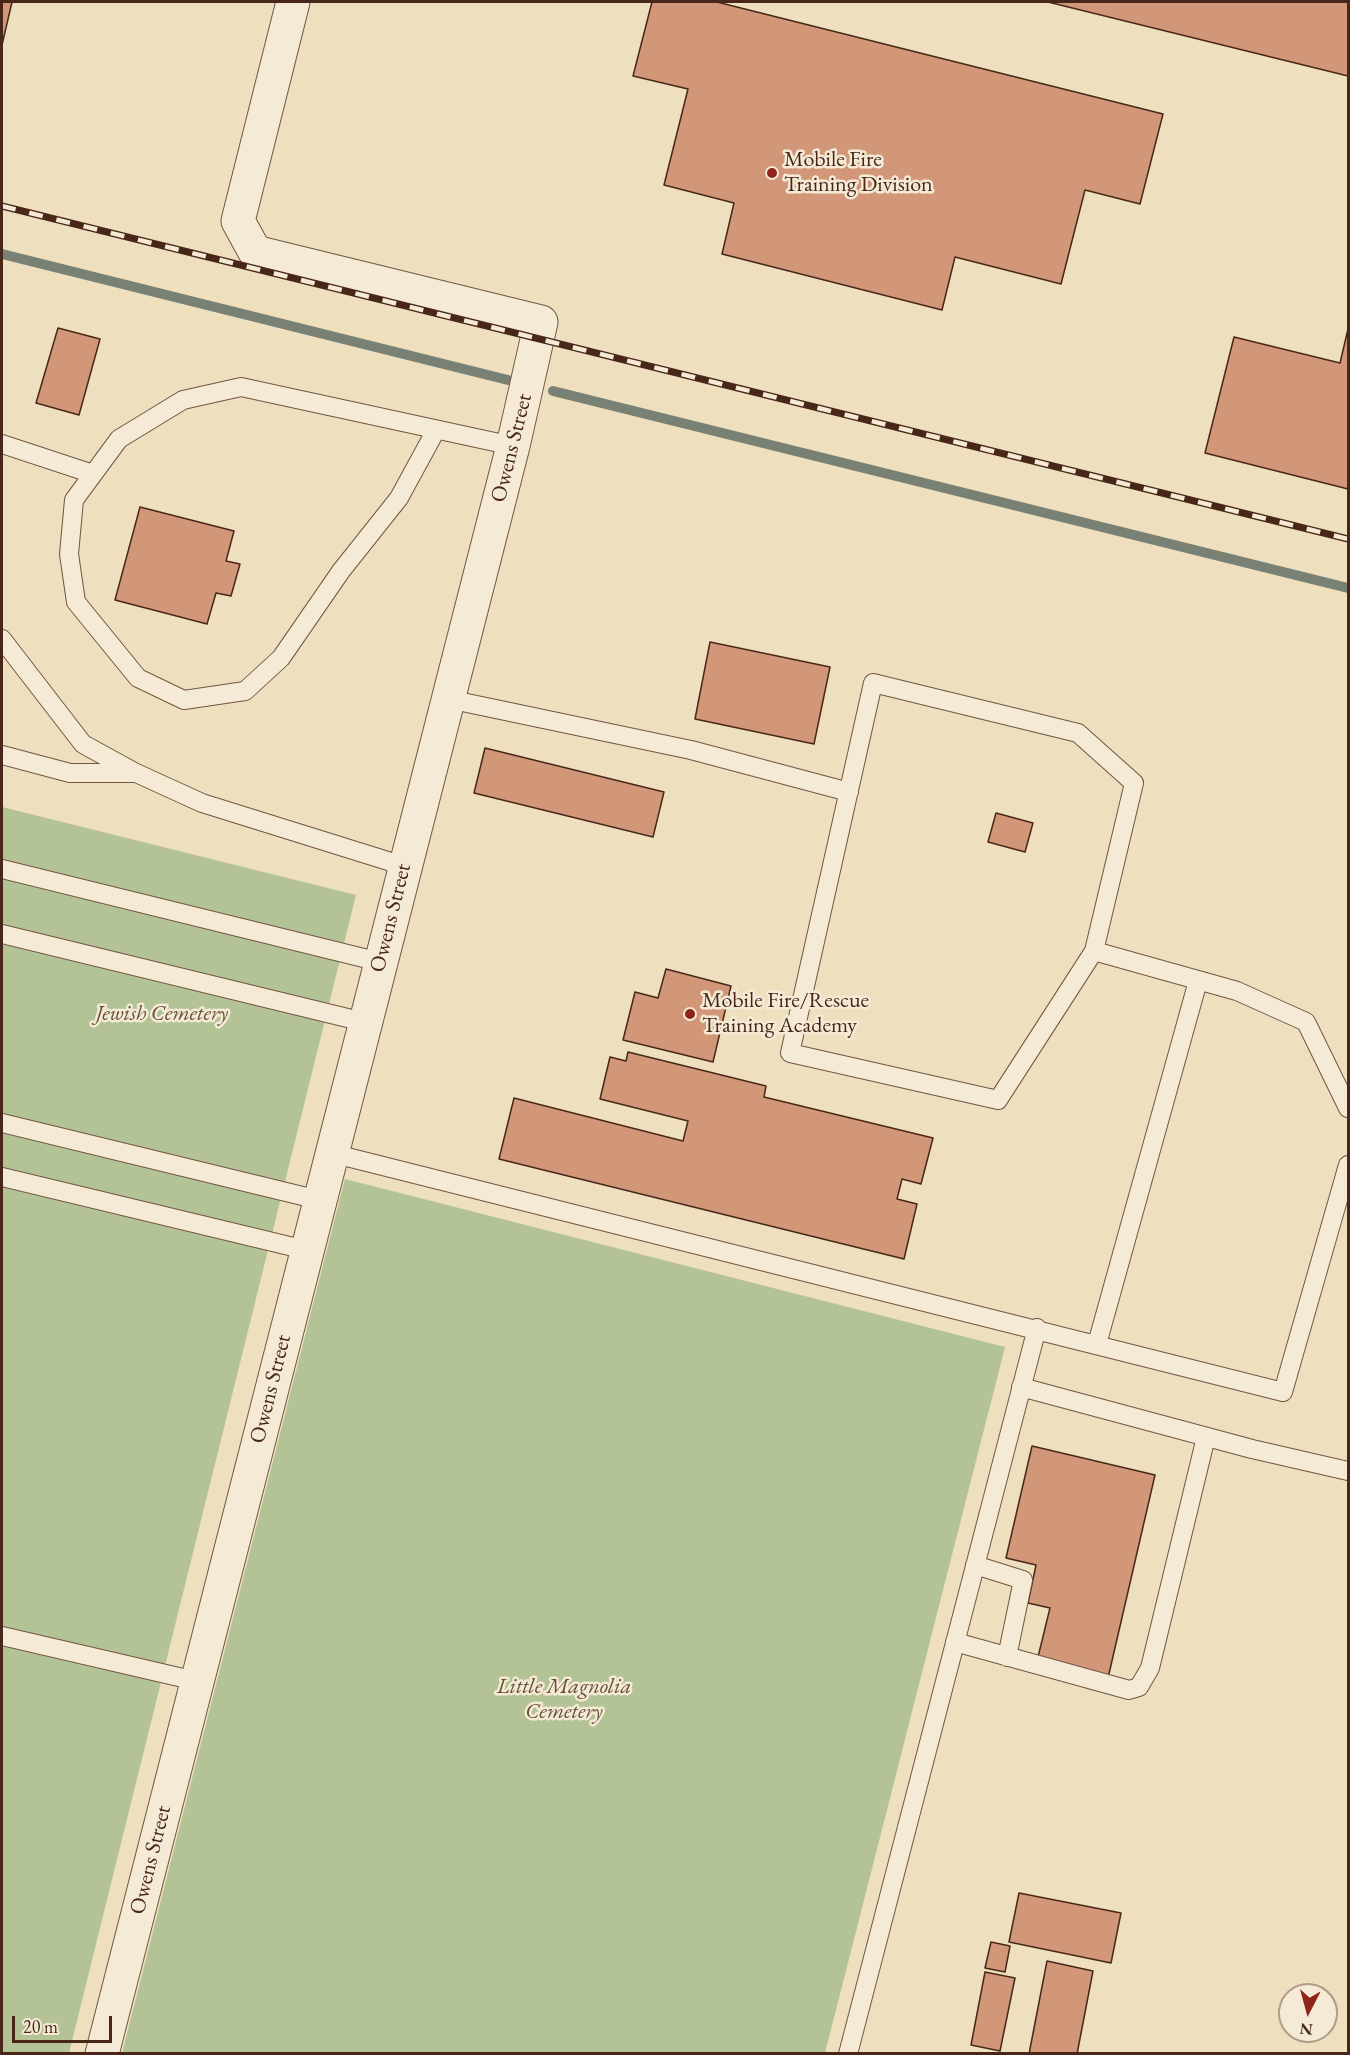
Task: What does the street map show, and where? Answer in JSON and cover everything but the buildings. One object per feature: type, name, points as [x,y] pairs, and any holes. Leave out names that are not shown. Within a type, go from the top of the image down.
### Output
[{"type":"street","name":"Owens Street","points":[[102,2054],[513,446],[542,322],[255,252],[238,221],[293,2]]},
{"type":"lane","points":[[436,430],[399,498],[341,571],[281,658],[245,691],[184,700],[138,678],[76,603],[69,554],[74,500],[119,439],[183,400],[241,387],[513,446]]},
{"type":"lane","points":[[2,444],[93,474]]},
{"type":"lane","points":[[2,639],[83,744],[134,772],[202,802],[405,866]]},
{"type":"lane","points":[[873,683],[1078,733],[1134,783],[1094,951],[998,1100],[790,1053],[849,792],[873,683]]},
{"type":"lane","points":[[448,699],[691,750],[849,792]]},
{"type":"lane","points":[[2,755],[70,773],[134,772]]},
{"type":"lane","points":[[2,869],[380,962]]},
{"type":"lane","points":[[2,934],[364,1022]]},
{"type":"lane","points":[[1094,951],[1237,991],[1306,1022],[1348,1108]]},
{"type":"lane","points":[[1097,1344],[1198,981]]},
{"type":"lane","points":[[2,1123],[319,1200]]},
{"type":"lane","points":[[331,1153],[1037,1328],[1283,1392],[1348,1165]]},
{"type":"lane","points":[[2,1177],[306,1250]]},
{"type":"lane","points":[[848,2054],[1037,1328]]},
{"type":"lane","points":[[1021,1387],[1206,1437],[1348,1471]]},
{"type":"lane","points":[[955,1642],[1129,1690],[1139,1688],[1150,1668],[1206,1437]]},
{"type":"lane","points":[[975,1564],[1023,1580],[1007,1657]]},
{"type":"lane","points":[[2,1636],[196,1681]]},
{"type":"green space","name":"Jewish Cemetery","points":[[2,807],[356,895],[69,2053],[2,2054]]},
{"type":"green space","name":"Little Magnolia Cemetery","points":[[345,1179],[1005,1347],[825,2053],[122,2053]]},
{"type":"waterway","points":[[2,254],[508,380]]},
{"type":"waterway","points":[[553,391],[1348,588]]},
{"type":"railway","points":[[2,206],[1348,539]]},
{"type":"place","name":"Mobile Fire Training Division","points":[[772,173]]},
{"type":"place","name":"Mobile Fire/Rescue Training Academy","points":[[690,1014]]}]
